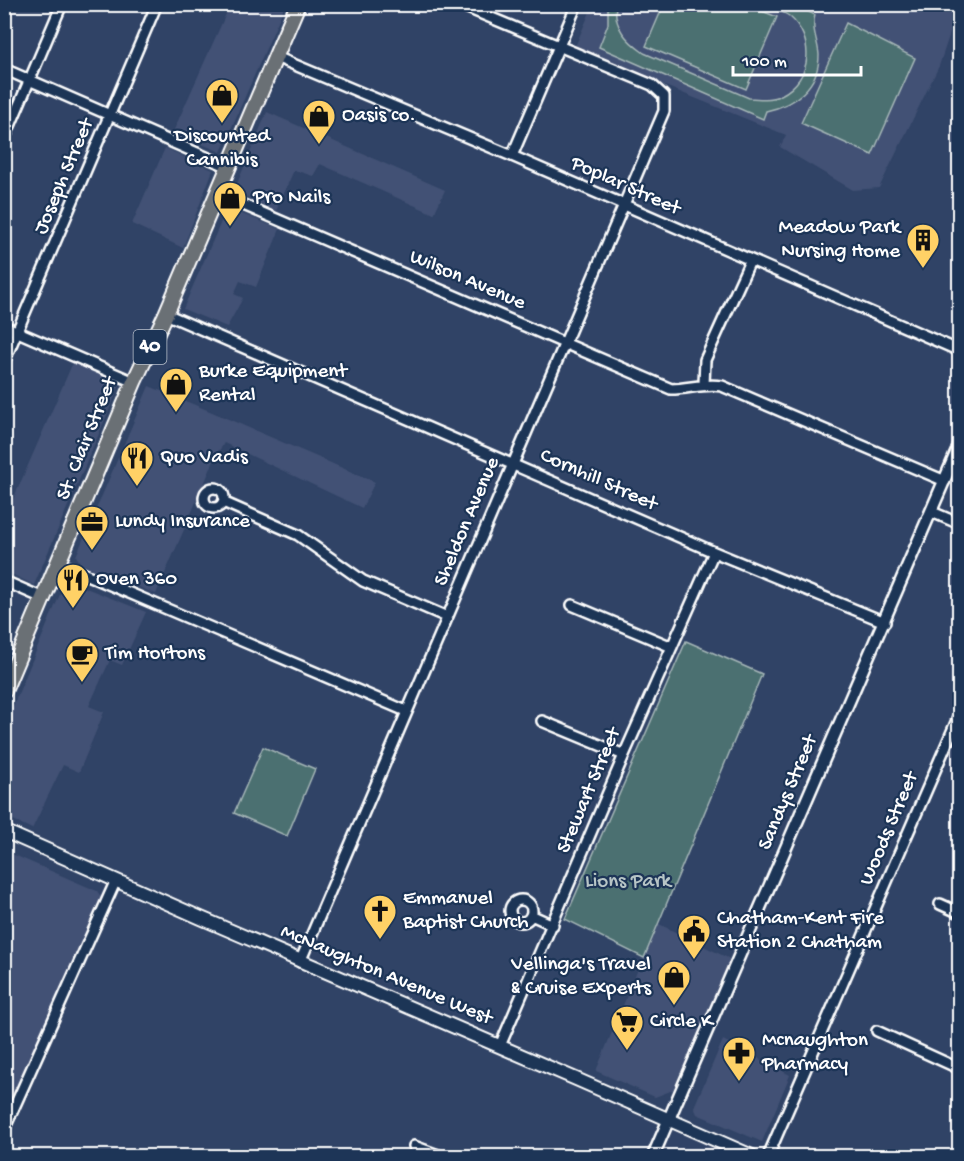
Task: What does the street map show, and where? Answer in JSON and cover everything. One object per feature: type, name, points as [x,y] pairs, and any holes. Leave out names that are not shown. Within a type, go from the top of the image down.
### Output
[{"type":"main road","name":"St. Clair Street","points":[[4,691],[134,382],[166,314],[298,4]]},
{"type":"main road","name":"McNaughton Avenue West","points":[[4,831],[300,962],[752,1156]]},
{"type":"street","points":[[4,140],[62,4]]},
{"type":"street","name":"Joseph Street","points":[[4,362],[157,4]]},
{"type":"street","points":[[458,4],[560,47]]},
{"type":"street","points":[[512,156],[577,4]]},
{"type":"street","name":"Sheldon Avenue","points":[[300,962],[664,111],[664,96],[652,86],[560,47]]},
{"type":"street","name":"Poplar Street","points":[[276,57],[512,156],[960,351]]},
{"type":"street","points":[[4,69],[229,167]]},
{"type":"street","name":"Wilson Avenue","points":[[218,194],[671,388],[685,389],[704,384]]},
{"type":"street","points":[[750,261],[705,360],[704,384],[722,386],[945,481]]},
{"type":"street","name":"Cornhill Street","points":[[166,314],[714,552],[885,622]]},
{"type":"street","points":[[4,326],[134,382]]},
{"type":"street","name":"Sandys Street","points":[[653,1156],[960,444]]},
{"type":"street","points":[[224,502],[298,535],[363,581],[447,616]]},
{"type":"street","points":[[932,512],[960,524]]},
{"type":"street","name":"Stewart Street","points":[[500,1046],[624,755],[714,552]]},
{"type":"street","points":[[58,563],[406,711]]},
{"type":"street","points":[[4,581],[43,598]]},
{"type":"street","points":[[572,605],[672,647]]},
{"type":"street","name":"Woods Street","points":[[768,1156],[960,713]]},
{"type":"street","points":[[542,721],[624,755]]},
{"type":"street","points":[[4,1130],[116,880]]},
{"type":"street","points":[[940,904],[960,913]]},
{"type":"street","points":[[531,915],[553,925]]},
{"type":"street","points":[[877,1031],[960,1069]]},
{"type":"street","points":[[414,1146],[441,1156]]},
{"type":"shaded area","points":[[945,4],[951,12],[951,30],[939,66],[879,188],[853,190],[780,147],[786,135],[574,49],[593,5]]},
{"type":"shaded area","points":[[230,5],[285,5],[221,152],[173,132]]},
{"type":"shaded area","points":[[267,112],[445,190],[434,214],[320,164],[313,176],[294,170],[276,211],[234,191]]},
{"type":"shaded area","points":[[165,148],[213,170],[183,248],[132,224]]},
{"type":"shaded area","points":[[227,208],[280,229],[256,287],[240,281],[234,294],[243,298],[227,327],[183,309]]},
{"type":"shaded area","points":[[74,360],[122,380],[34,585],[5,571],[5,518]]},
{"type":"shaded area","points":[[149,386],[375,482],[362,508],[224,443],[217,454],[156,594],[81,564],[76,556]]},
{"type":"shaded area","points":[[66,580],[146,612],[122,665],[110,660],[89,706],[104,712],[79,772],[63,765],[32,829],[5,816],[5,725]]},
{"type":"shaded area","points":[[5,851],[97,891],[102,898],[5,1112]]},
{"type":"shaded area","points":[[657,923],[730,959],[673,1090],[655,1097],[596,1071]]},
{"type":"shaded area","points":[[723,1040],[790,1075],[762,1142],[697,1114],[694,1107]]},
{"type":"green space","points":[[664,4],[747,5],[777,17],[746,89],[646,46]]},
{"type":"green space","points":[[793,4],[815,15],[818,66],[810,85],[803,93],[786,104],[766,111],[763,119],[599,47],[608,24],[608,5],[616,5],[619,27],[632,44],[644,53],[749,98],[774,98],[792,88],[799,79],[807,58],[806,46],[803,35],[789,16],[763,5]]},
{"type":"green space","points":[[846,23],[915,58],[872,155],[801,123]]},
{"type":"green space","name":"Lions Park","points":[[686,641],[762,674],[644,958],[565,919]]},
{"type":"green space","points":[[263,747],[315,769],[287,836],[234,813]]},
{"type":"place","name":"Discounted Cannibis","points":[[222,124]]},
{"type":"place","name":"Oasis co.","points":[[319,145]]},
{"type":"place","name":"Pro Nails","points":[[230,227]]},
{"type":"place","name":"Meadow Park Nursing Home","points":[[923,269]]},
{"type":"place","name":"Burke Equipment Rental","points":[[176,413]]},
{"type":"place","name":"Quo Vadis","points":[[137,487]]},
{"type":"place","name":"Lundy Insurance","points":[[92,551]]},
{"type":"place","name":"Oven 360","points":[[73,609]]},
{"type":"place","name":"Tim Hortons","points":[[82,683]]},
{"type":"place","name":"Emmanuel Baptist Church","points":[[380,940]]},
{"type":"place","name":"Chatham-Kent Fire Station 2 Chatham","points":[[694,960]]},
{"type":"place","name":"Vellinga's Travel & Cruise Experts","points":[[674,1006]]},
{"type":"place","name":"Circle K","points":[[627,1051]]},
{"type":"place","name":"Mcnaughton Pharmacy","points":[[739,1082]]}]
